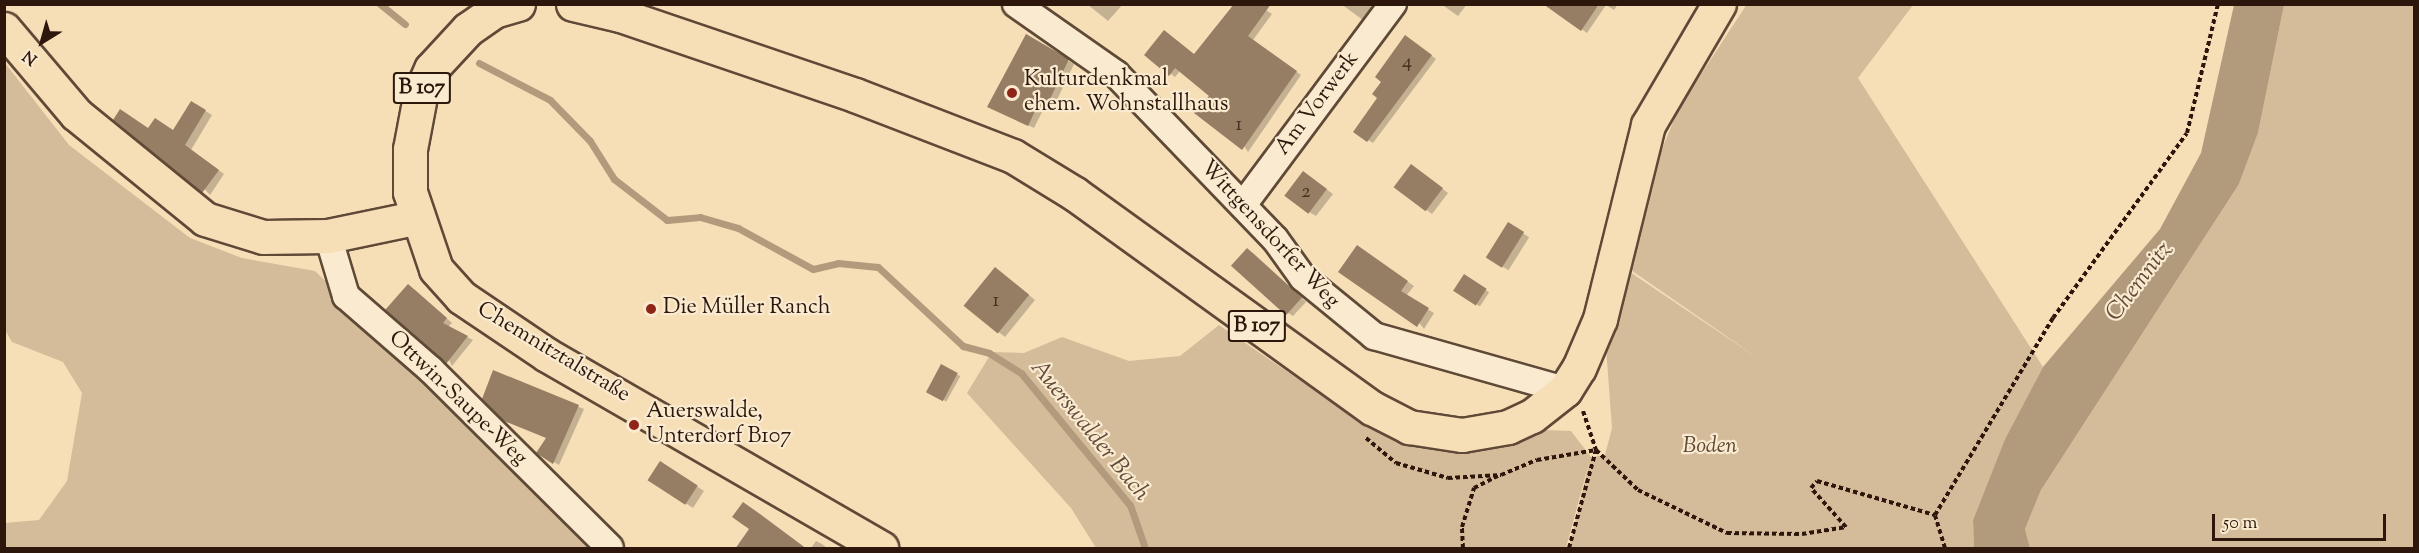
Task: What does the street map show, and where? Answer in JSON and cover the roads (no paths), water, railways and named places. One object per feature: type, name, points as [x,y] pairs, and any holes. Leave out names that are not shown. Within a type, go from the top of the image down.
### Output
[{"type":"main road","name":"B 107","points":[[415,218],[410,149],[431,69],[468,29],[494,11],[518,4]]},
{"type":"main road","name":"B 107","points":[[573,4],[855,95],[1013,156],[1372,408],[1409,427],[1439,434],[1487,433],[1532,416],[1565,390],[1600,319],[1648,125],[1719,4]]},
{"type":"main road","points":[[4,29],[76,114],[188,208],[263,237],[328,236],[415,218]]},
{"type":"main road","name":"Chemnitztalstraße","points":[[415,218],[436,269],[494,321],[881,549]]},
{"type":"street","name":"Wittgensdorfer Weg","points":[[1016,4],[1116,75],[1243,205],[1303,278],[1374,336],[1565,390]]},
{"type":"street","name":"Am Vorwerk","points":[[1243,205],[1393,4]]},
{"type":"street","name":"Ottwin-Saupe-Weg","points":[[328,236],[346,296],[430,370],[610,549]]},
{"type":"water","name":"Chemnitz","points":[[2234,5],[2284,5],[2258,133],[2239,184],[2041,490],[2025,529],[2030,548],[1974,548],[1973,520],[2005,439],[2043,367],[2160,229],[2201,153]]},
{"type":"waterway","name":"Auerswalder Bach","points":[[380,4],[405,24]]},
{"type":"waterway","name":"Auerswalder Bach","points":[[479,63],[550,100],[590,141],[614,179],[667,220],[700,217],[738,228],[813,269],[838,263],[878,267],[963,346],[989,353],[1021,373],[1130,505],[1145,548]]},
{"type":"place","name":"Kulturdenkmal ehem. Wohnstallhaus","points":[[1012,93]]},
{"type":"place","name":"Die Müller Ranch","points":[[651,309]]},
{"type":"place","name":"Auerswalde, Unterdorf B107","points":[[634,425]]},
{"type":"park label","name":"Boden","points":[[1710,448]]}]
